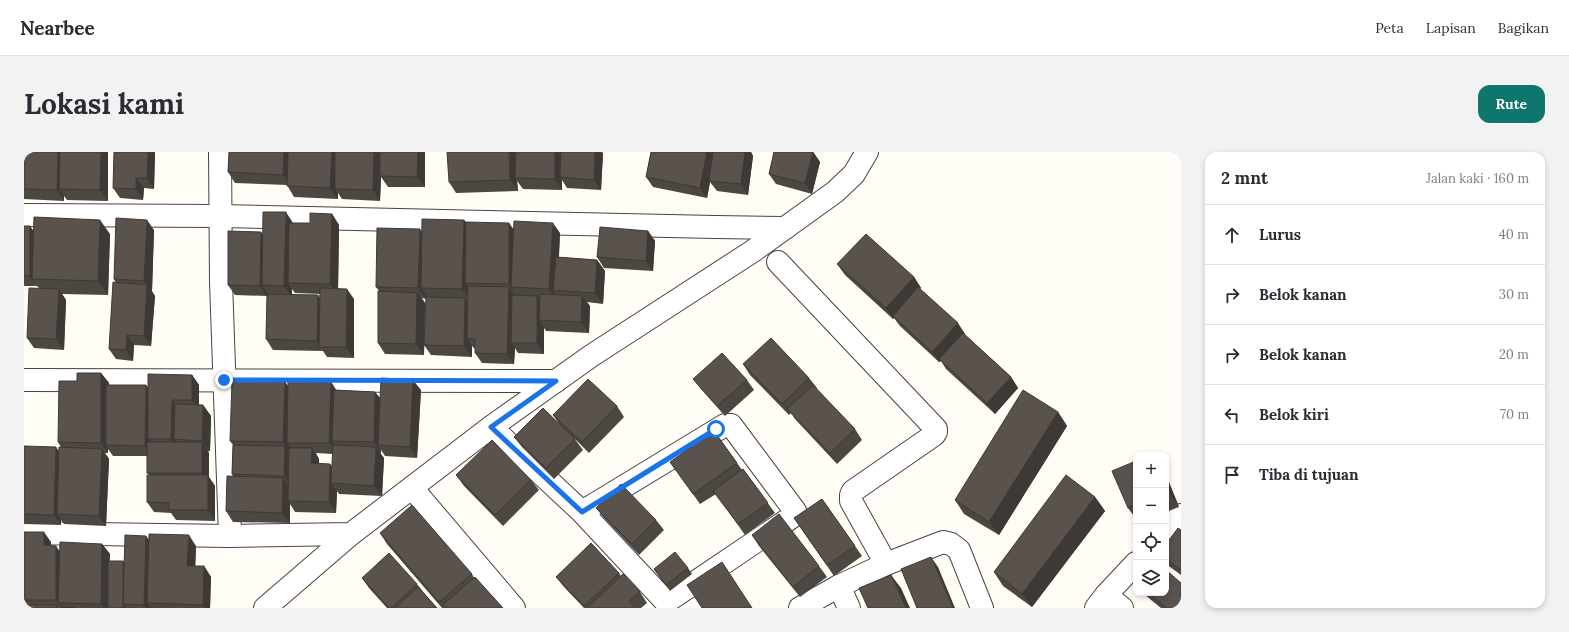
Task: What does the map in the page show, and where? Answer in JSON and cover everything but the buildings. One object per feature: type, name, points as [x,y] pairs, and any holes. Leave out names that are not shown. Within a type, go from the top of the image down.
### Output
[{"type":"street","points":[[220,152],[224,380],[230,536]]},
{"type":"street","points":[[265,608],[351,534],[491,427],[591,356],[753,251],[835,192],[854,174],[867,152]]},
{"type":"street","points":[[24,215],[220,216],[785,228]]},
{"type":"street","points":[[778,262],[936,429],[934,435],[853,491],[851,496],[851,501],[886,564]]},
{"type":"street","points":[[24,380],[556,381]]},
{"type":"street","points":[[491,427],[582,512],[666,602],[792,517],[795,511],[731,425],[725,425],[582,512]]},
{"type":"street","points":[[412,488],[514,608]]},
{"type":"street","points":[[1169,527],[1181,515]]},
{"type":"street","points":[[24,533],[230,536],[351,534]]},
{"type":"street","points":[[800,608],[839,586],[886,564],[943,542],[956,546],[962,555],[982,608]]},
{"type":"street","points":[[1108,604],[1133,567]]},
{"type":"street","points":[[839,586],[849,608]]},
{"type":"route","points":[[224,380],[556,381],[491,427],[582,512],[716,429]]}]
